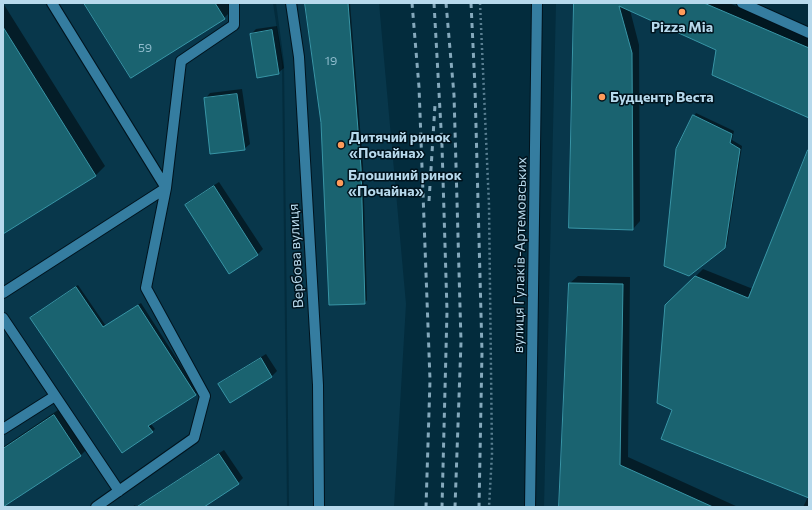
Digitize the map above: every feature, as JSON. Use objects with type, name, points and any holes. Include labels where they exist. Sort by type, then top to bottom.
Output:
[{"type":"street","points":[[52,3],[166,188]]},
{"type":"street","points":[[96,507],[194,438],[205,396],[146,288],[166,188],[181,61],[234,25],[234,3]]},
{"type":"street","name":"Вербова вулиця","points":[[291,3],[299,57],[317,378],[319,507]]},
{"type":"street","name":"вулиця Гулаків-Артемовських","points":[[530,507],[537,3]]},
{"type":"street","points":[[742,3],[809,32]]},
{"type":"street","points":[[3,293],[166,188]]},
{"type":"street","points":[[3,318],[118,491]]},
{"type":"street","points":[[3,429],[55,396]]},
{"type":"path","points":[[480,3],[489,205],[492,454],[488,507]]},
{"type":"shaded area","points":[[3,3],[273,3],[282,63],[287,507],[3,507]]},
{"type":"shaded area","name":"Блошиний ринок «Почайна»","points":[[276,3],[379,3],[406,304],[394,507],[289,507],[284,62]]},
{"type":"shaded area","points":[[556,3],[705,3],[809,48],[809,507],[544,507]]},
{"type":"building","points":[[84,3],[215,3],[225,19],[131,78]]},
{"type":"building","name":"Дитячий ринок «Почайна»","points":[[305,3],[348,3],[361,168],[365,304],[329,305],[321,123]]},
{"type":"building","name":"Будцентр Веста","points":[[574,3],[704,3],[809,48],[809,118],[712,75],[716,50],[619,6],[632,53],[633,230],[569,228]]},
{"type":"building","points":[[3,27],[96,176],[3,234]]},
{"type":"building","points":[[272,30],[279,74],[257,78],[250,34]]},
{"type":"building","points":[[237,94],[245,150],[210,154],[204,98]]},
{"type":"building","points":[[693,115],[732,134],[730,143],[740,149],[725,248],[689,276],[664,266],[676,149]]},
{"type":"building","points":[[808,150],[809,498],[661,439],[672,410],[657,403],[665,305],[695,276],[748,298]]},
{"type":"building","points":[[214,186],[258,255],[229,274],[185,205]]},
{"type":"building","points":[[569,283],[623,284],[620,465],[713,507],[559,507]]},
{"type":"building","points":[[76,287],[103,327],[138,305],[196,395],[148,426],[153,432],[122,453],[30,318]]},
{"type":"building","points":[[261,358],[272,377],[230,403],[218,384]]},
{"type":"building","points":[[54,415],[81,456],[3,507],[3,449]]},
{"type":"building","points":[[219,454],[239,484],[204,507],[137,507]]},
{"type":"railway","points":[[412,3],[419,87],[430,380],[426,507]]},
{"type":"railway","points":[[434,3],[442,146],[447,311],[442,507]]},
{"type":"railway","points":[[446,3],[454,95],[461,342],[455,507]]},
{"type":"railway","points":[[471,3],[475,88],[482,352],[479,507]]},
{"type":"railway","points":[[429,201],[435,105]]},
{"type":"place","name":"Pizza Mia","points":[[682,12]]},
{"type":"place","name":"Будцентр Веста","points":[[602,97]]},
{"type":"place","name":"Дитячий ринок «Почайна»","points":[[341,145]]},
{"type":"place","name":"Блошиний ринок «Почайна»","points":[[340,183]]}]
